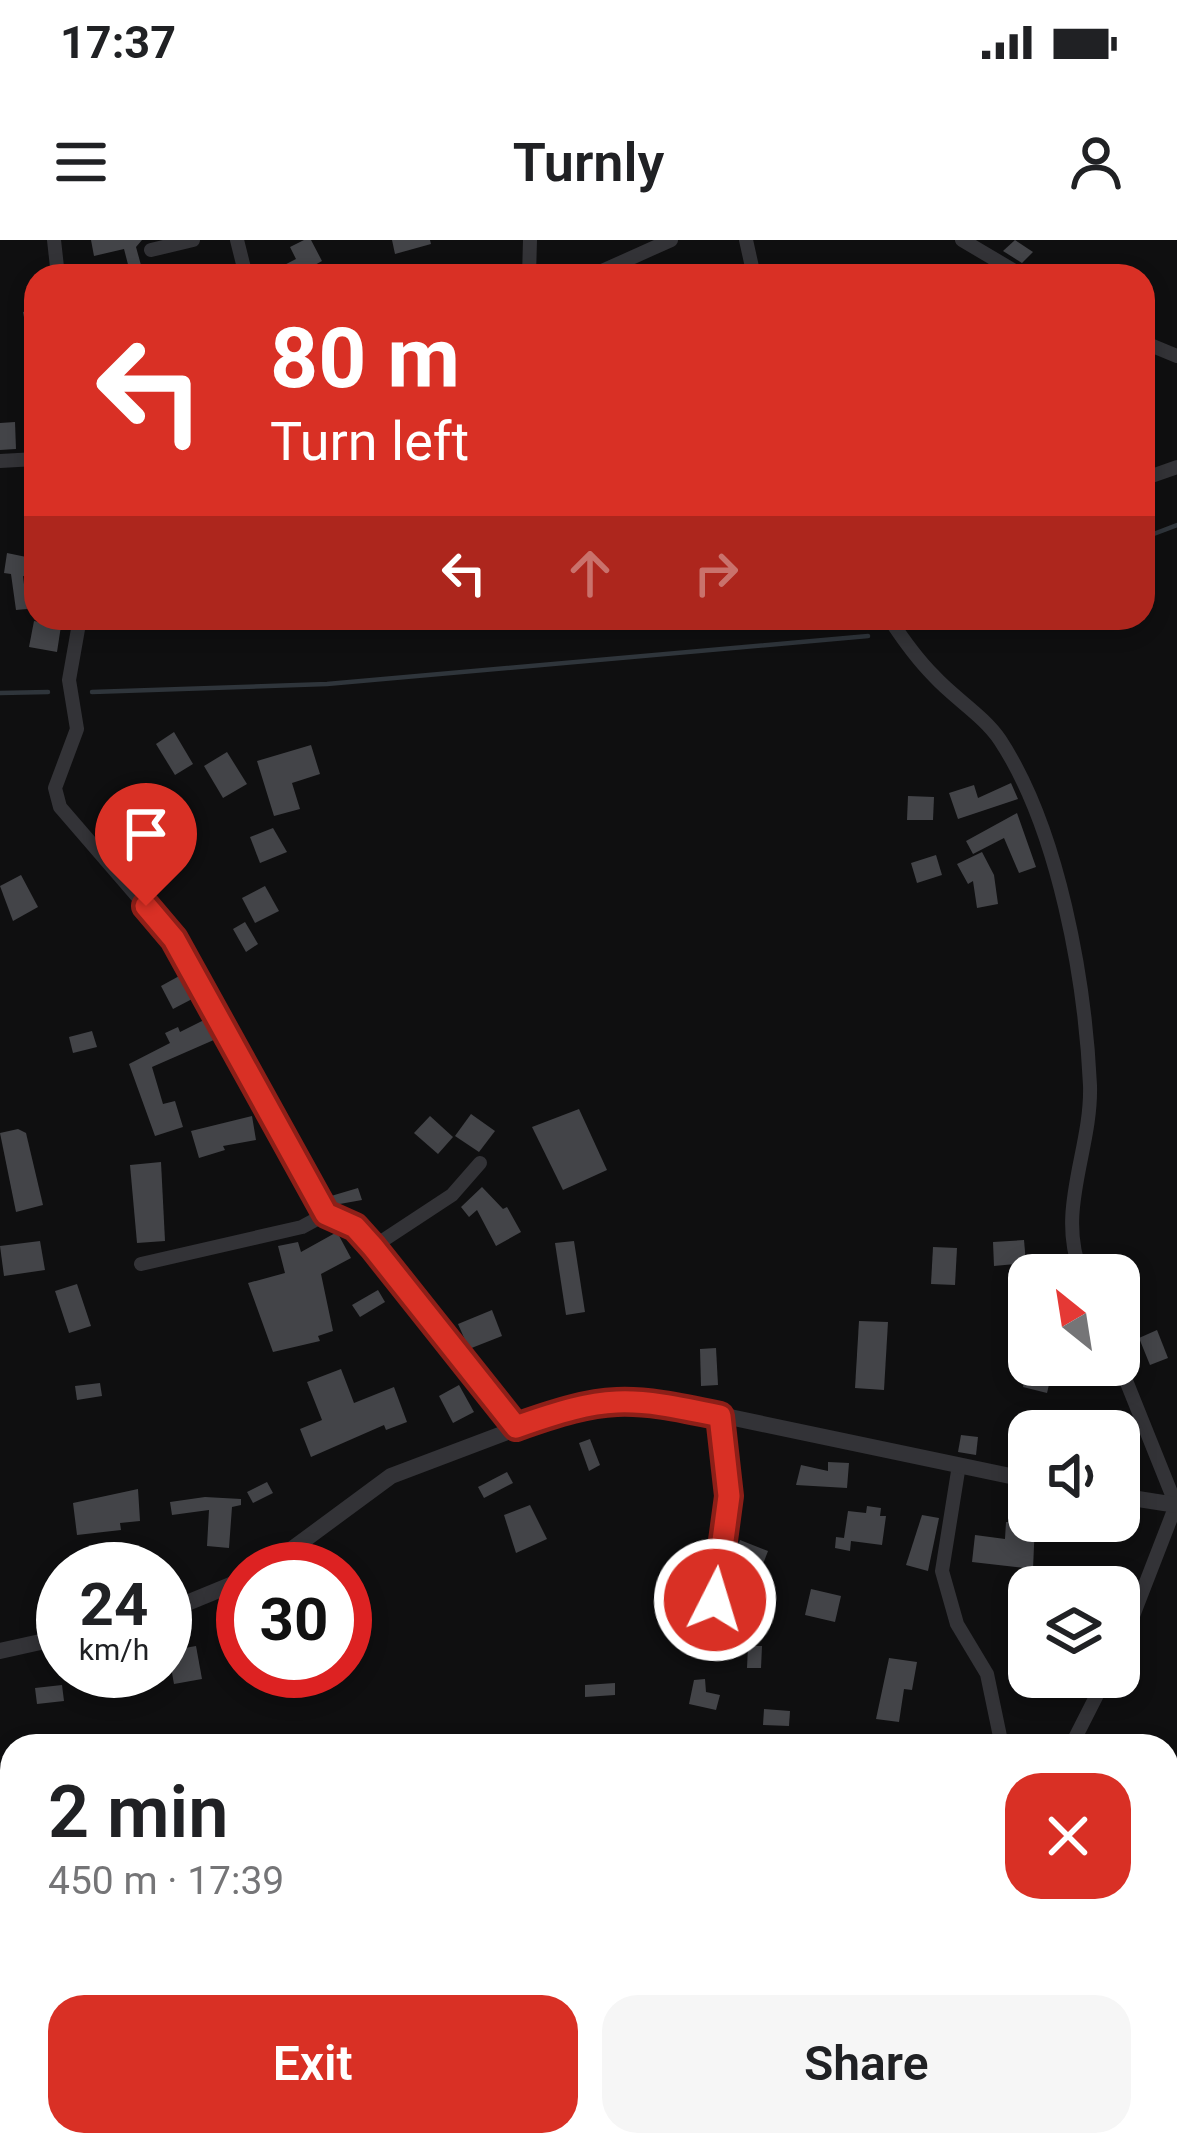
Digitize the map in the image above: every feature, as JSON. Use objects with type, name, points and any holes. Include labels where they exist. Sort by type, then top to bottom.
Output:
[{"type":"street","points":[[151,250],[193,240]]},
{"type":"street","points":[[617,264],[670,240]]},
{"type":"street","points":[[962,240],[1003,264]]},
{"type":"street","points":[[78,630],[69,680],[77,729],[55,788],[60,807],[174,939],[326,1214],[355,1227],[373,1247],[516,1427]]},
{"type":"street","points":[[898,630],[931,674],[998,738],[1030,803],[1056,879],[1088,1047],[1088,1114],[1070,1209],[1073,1254]]},
{"type":"street","points":[[373,1247],[452,1195],[480,1163]]},
{"type":"street","points":[[142,1264],[302,1227],[326,1214]]},
{"type":"street","points":[[1128,1386],[1176,1505],[1140,1598]]},
{"type":"street","points":[[302,1542],[391,1476],[587,1402],[615,1398],[1008,1476]]},
{"type":"street","points":[[715,1600],[729,1496],[720,1416]]},
{"type":"street","points":[[959,1465],[942,1571],[957,1624],[987,1675],[999,1734]]},
{"type":"street","points":[[1140,1499],[1176,1505]]},
{"type":"street","points":[[0,1651],[36,1643]]},
{"type":"street","points":[[1076,1734],[1095,1698]]},
{"type":"building","points":[[91,240],[142,240],[136,247],[141,264],[128,264],[124,249],[94,256]]},
{"type":"building","points":[[311,240],[322,261],[286,264],[296,259],[290,247]]},
{"type":"building","points":[[392,240],[430,240],[431,244],[395,254]]},
{"type":"building","points":[[1015,240],[1033,252],[1022,263],[1003,251]]},
{"type":"building","points":[[15,422],[16,449],[0,450],[0,423]]},
{"type":"building","points":[[7,553],[24,557],[24,609],[16,610],[11,574],[4,573]]},
{"type":"building","points":[[32,630],[60,630],[57,652],[29,647]]},
{"type":"building","points":[[174,732],[193,764],[175,775],[156,744]]},
{"type":"building","points":[[311,745],[320,774],[292,783],[300,809],[274,816],[257,761]]},
{"type":"building","points":[[227,752],[247,784],[223,798],[204,766]]},
{"type":"building","points":[[1011,783],[1018,799],[958,819],[949,793],[974,785],[978,798]]},
{"type":"building","points":[[908,796],[934,797],[933,820],[907,820]]},
{"type":"building","points":[[1017,813],[1036,867],[1019,873],[1004,838],[973,854],[966,841]]},
{"type":"building","points":[[273,828],[287,852],[260,863],[250,837]]},
{"type":"building","points":[[982,852],[994,875],[998,904],[977,908],[973,881],[968,884],[957,864]]},
{"type":"building","points":[[936,855],[942,875],[917,883],[911,863]]},
{"type":"building","points":[[21,875],[38,907],[13,921],[0,886]]},
{"type":"building","points":[[265,886],[279,911],[255,923],[242,898]]},
{"type":"building","points":[[245,922],[258,944],[246,952],[233,929]]},
{"type":"building","points":[[181,975],[194,998],[173,1009],[161,986]]},
{"type":"building","points":[[206,1019],[216,1039],[152,1067],[163,1104],[175,1101],[183,1127],[155,1136],[129,1064],[170,1043],[165,1033],[178,1027],[180,1032]]},
{"type":"building","points":[[92,1031],[97,1047],[73,1053],[69,1037]]},
{"type":"building","points":[[579,1109],[607,1170],[563,1190],[532,1127]]},
{"type":"building","points":[[471,1114],[495,1131],[479,1152],[455,1136]]},
{"type":"building","points":[[252,1116],[256,1140],[223,1146],[225,1150],[199,1158],[191,1131]]},
{"type":"building","points":[[430,1116],[453,1137],[438,1154],[414,1133]]},
{"type":"building","points":[[18,1129],[26,1133],[43,1205],[16,1212],[0,1133]]},
{"type":"building","points":[[161,1162],[165,1241],[137,1243],[130,1165]]},
{"type":"building","points":[[482,1187],[503,1209],[507,1207],[521,1232],[496,1246],[477,1210],[469,1217],[461,1207]]},
{"type":"building","points":[[358,1188],[362,1200],[334,1205],[331,1196]]},
{"type":"building","points":[[337,1232],[351,1258],[321,1274],[333,1331],[318,1336],[320,1341],[273,1352],[248,1283],[285,1273],[278,1246],[298,1242],[301,1252]]},
{"type":"building","points":[[1024,1240],[1025,1254],[1008,1254],[1008,1265],[994,1266],[993,1242]]},
{"type":"building","points":[[40,1241],[45,1270],[4,1276],[0,1246]]},
{"type":"building","points":[[574,1241],[585,1312],[566,1315],[555,1243]]},
{"type":"building","points":[[933,1247],[957,1248],[955,1285],[931,1284]]},
{"type":"building","points":[[77,1284],[91,1326],[69,1333],[55,1291]]},
{"type":"building","points":[[378,1290],[385,1302],[360,1317],[352,1305]]},
{"type":"building","points":[[492,1310],[502,1336],[469,1349],[458,1324]]},
{"type":"building","points":[[859,1321],[888,1322],[884,1390],[855,1388]]},
{"type":"building","points":[[1157,1330],[1168,1358],[1150,1365],[1140,1338]]},
{"type":"building","points":[[716,1348],[718,1385],[701,1386],[700,1349]]},
{"type":"building","points":[[341,1369],[354,1403],[394,1387],[407,1422],[386,1430],[384,1425],[311,1457],[300,1429],[322,1420],[307,1382]]},
{"type":"building","points":[[100,1383],[102,1396],[77,1400],[75,1386]]},
{"type":"building","points":[[459,1385],[474,1412],[453,1423],[439,1396]]},
{"type":"building","points":[[1023,1386],[1049,1386],[1047,1393]]},
{"type":"building","points":[[961,1435],[978,1437],[976,1455],[958,1452]]},
{"type":"building","points":[[590,1439],[600,1465],[589,1471],[579,1443]]},
{"type":"building","points":[[828,1462],[849,1463],[847,1488],[796,1485],[801,1465],[828,1471]]},
{"type":"building","points":[[507,1472],[513,1483],[484,1498],[478,1487]]},
{"type":"building","points":[[267,1482],[273,1493],[253,1503],[247,1492]]},
{"type":"building","points":[[138,1489],[140,1521],[120,1523],[121,1530],[77,1535],[73,1503]]},
{"type":"building","points":[[241,1499],[241,1505],[232,1507],[229,1542],[207,1546],[209,1510],[172,1515],[170,1502]]},
{"type":"building","points":[[530,1505],[547,1539],[516,1553],[504,1515]]},
{"type":"building","points":[[867,1506],[881,1508],[880,1516],[886,1516],[882,1545],[851,1541],[850,1551],[835,1548],[836,1537],[844,1538],[848,1511],[866,1513]]},
{"type":"building","points":[[922,1515],[939,1518],[928,1571],[906,1565]]},
{"type":"building","points":[[1008,1522],[1008,1542],[1034,1542],[1033,1566],[972,1562],[975,1535],[1005,1539]]},
{"type":"building","points":[[740,1540],[768,1551],[763,1564],[735,1554]]},
{"type":"building","points":[[811,1589],[841,1596],[835,1622],[805,1615]]},
{"type":"building","points":[[196,1646],[202,1679],[192,1681],[192,1647]]},
{"type":"building","points":[[748,1646],[762,1646],[761,1668],[747,1668]]},
{"type":"building","points":[[889,1658],[917,1662],[912,1690],[904,1689],[899,1722],[876,1719]]},
{"type":"building","points":[[705,1679],[706,1692],[720,1695],[716,1710],[689,1704],[694,1680]]},
{"type":"building","points":[[615,1683],[615,1695],[585,1697],[585,1685]]},
{"type":"building","points":[[36,1698],[64,1698],[64,1701],[37,1704]]},
{"type":"building","points":[[764,1709],[790,1711],[789,1726],[763,1725]]},
{"type":"waterway","points":[[1155,533],[1177,525]]},
{"type":"waterway","points":[[92,692],[327,684],[868,636]]},
{"type":"waterway","points":[[0,693],[48,692]]},
{"type":"route","points":[[146,906],[174,939],[326,1214],[355,1227],[373,1247],[432,1328],[516,1427],[587,1402],[615,1398],[644,1399],[720,1416],[729,1496],[715,1572],[715,1600]]}]
